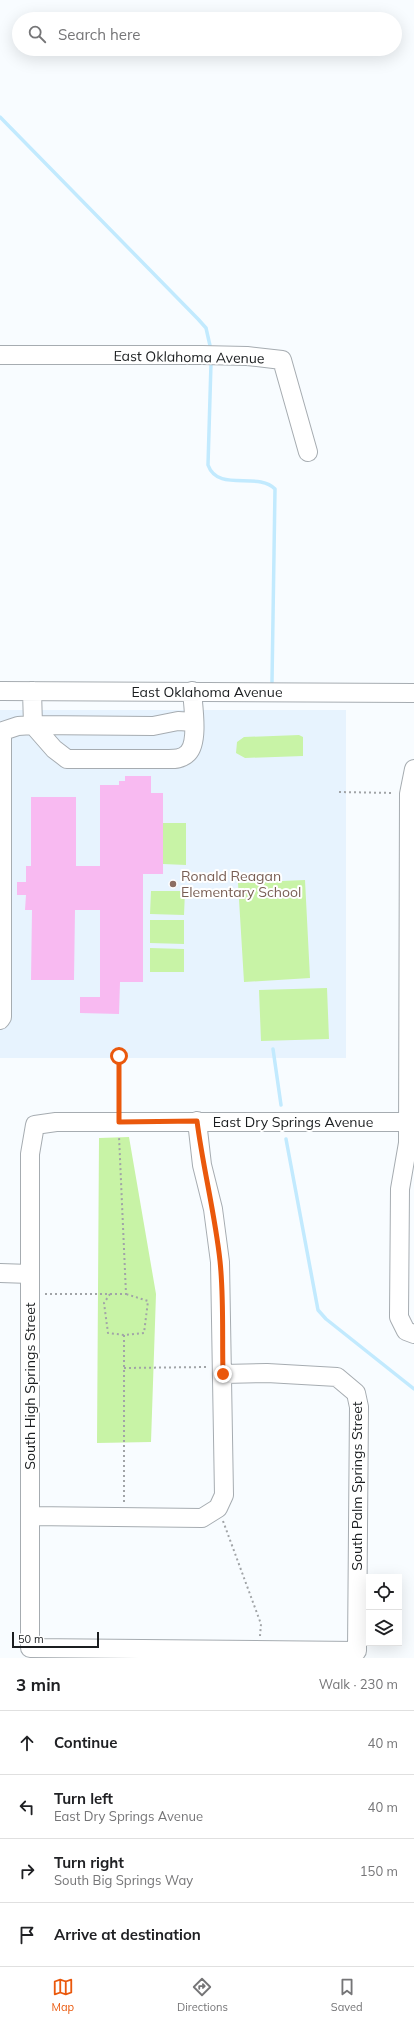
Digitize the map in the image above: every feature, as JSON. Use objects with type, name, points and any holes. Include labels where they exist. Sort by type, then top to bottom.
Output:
[{"type":"street","name":"East Oklahoma Avenue","points":[[0,355],[202,354],[247,356],[282,360],[308,452]]},
{"type":"street","name":"East Oklahoma Avenue","points":[[0,691],[414,693]]},
{"type":"street","points":[[32,691],[33,725],[54,749],[67,759],[164,760],[177,759],[189,752],[193,746],[194,722],[192,692]]},
{"type":"street","points":[[0,1020],[2,1017],[1,732],[18,726],[33,725],[153,726],[178,721],[194,722]]},
{"type":"street","points":[[410,1332],[399,1317],[400,1189],[408,1143],[409,794],[413,769]]},
{"type":"street","points":[[30,1516],[202,1518],[218,1508],[224,1495],[220,1262],[213,1209],[202,1165],[197,1121]]},
{"type":"street","name":"East Dry Springs Avenue","points":[[35,1125],[56,1122],[408,1122]]},
{"type":"street","name":"South High Springs Street","points":[[35,1125],[30,1154],[30,1648],[261,1653]]},
{"type":"street","points":[[0,1261],[30,1267]]},
{"type":"street","points":[[0,1273],[30,1267]]},
{"type":"street","name":"South Palm Springs Street","points":[[223,1371],[337,1377],[356,1393],[359,1407],[357,1651],[261,1653]]},
{"type":"path","points":[[338,792],[409,794]]},
{"type":"path","points":[[119,1056],[119,1122],[126,1294]]},
{"type":"path","points":[[30,1294],[110,1294],[126,1294],[148,1301],[144,1333],[124,1335],[108,1333],[104,1303],[110,1294]]},
{"type":"path","points":[[124,1335],[125,1517]]},
{"type":"path","points":[[124,1368],[223,1371]]},
{"type":"path","points":[[218,1508],[261,1624],[261,1653]]},
{"type":"shaded area","name":"Ronald Reagan Elementary School","points":[[0,710],[346,710],[346,1058],[0,1058]]},
{"type":"green space","points":[[299,735],[303,737],[303,756],[245,758],[236,753],[237,742],[244,737]]},
{"type":"green space","points":[[163,823],[186,823],[186,865],[163,864]]},
{"type":"green space","points":[[305,880],[310,978],[244,982],[238,883]]},
{"type":"green space","points":[[151,891],[185,891],[184,915],[150,914]]},
{"type":"green space","points":[[150,920],[184,920],[184,944],[150,943]]},
{"type":"green space","points":[[150,948],[184,949],[184,972],[150,972]]},
{"type":"green space","points":[[327,988],[329,1039],[261,1041],[259,990]]},
{"type":"green space","points":[[129,1137],[156,1294],[151,1442],[97,1443],[99,1138]]},
{"type":"building","points":[[125,776],[151,776],[151,793],[163,793],[163,874],[143,874],[143,982],[120,982],[119,1014],[80,1013],[80,997],[100,997],[100,910],[75,910],[74,980],[31,980],[32,910],[25,910],[26,895],[17,895],[17,882],[26,882],[26,866],[31,866],[31,797],[76,797],[76,866],[100,866],[100,785],[119,785],[119,781],[125,781]]},
{"type":"waterway","points":[[0,117],[198,319],[206,328],[211,350]]},
{"type":"waterway","points":[[211,363],[208,465],[213,473],[220,478],[259,482],[268,484],[275,489],[272,682]]},
{"type":"waterway","points":[[273,1049],[281,1105]]},
{"type":"waterway","points":[[286,1139],[318,1310],[326,1319],[414,1389]]},
{"type":"place","name":"Ronald Reagan Elementary School","points":[[173,884]]},
{"type":"route","points":[[119,1056],[119,1122],[197,1121],[202,1165],[213,1209],[220,1262],[223,1374]]}]
